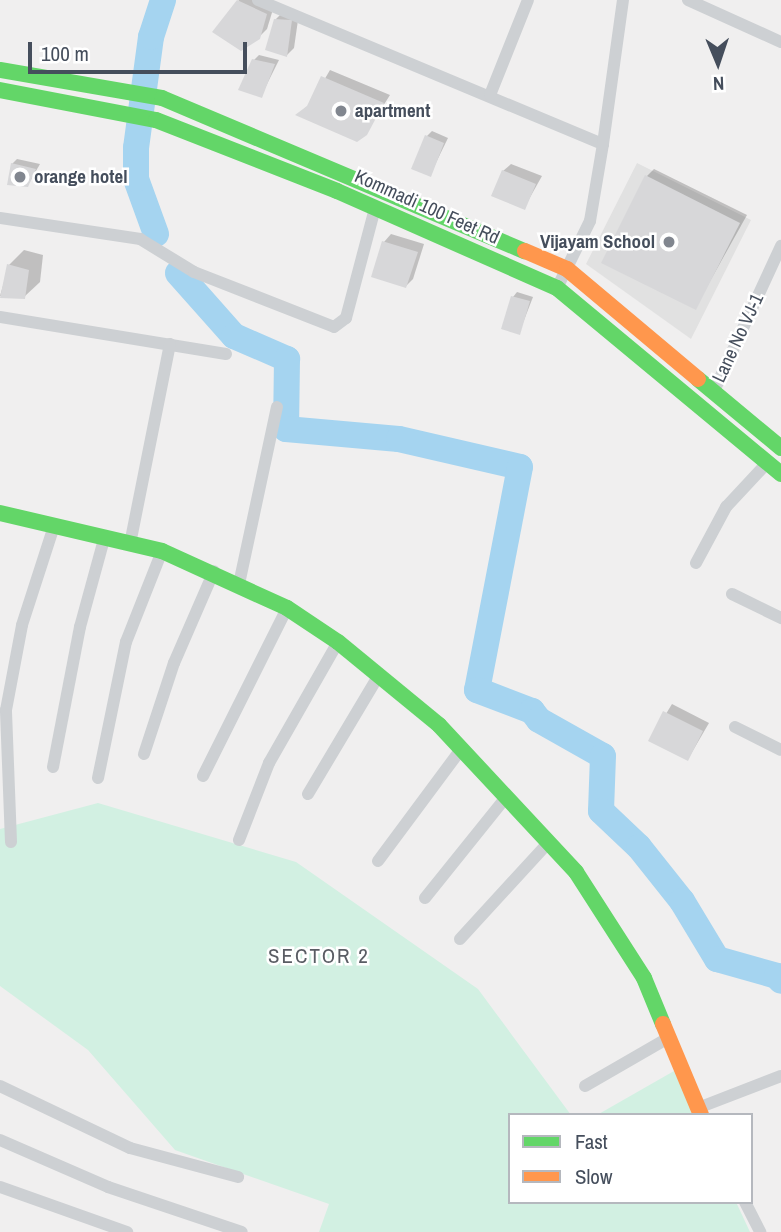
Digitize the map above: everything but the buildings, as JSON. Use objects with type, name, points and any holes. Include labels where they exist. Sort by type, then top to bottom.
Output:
[{"type":"main road","points":[[1,70],[162,98],[567,269],[781,448]]},
{"type":"main road","name":"Kommadi 100 Feet Rd","points":[[0,91],[120,110],[156,120],[375,208],[557,288],[781,474]]},
{"type":"main road","points":[[1,518],[54,526],[162,551],[214,571],[287,608],[338,642],[379,675],[462,748],[576,872],[645,978],[699,1111]]},
{"type":"street","points":[[258,0],[603,144]]},
{"type":"street","points":[[490,95],[528,0]]},
{"type":"street","points":[[557,288],[590,222],[623,0]]},
{"type":"street","points":[[688,0],[781,41]]},
{"type":"street","points":[[0,91],[1,70]]},
{"type":"street","points":[[0,218],[140,239],[194,272],[334,327],[346,318],[375,208]]},
{"type":"street","name":"Lane No VJ-1","points":[[714,391],[781,246]]},
{"type":"street","points":[[0,317],[226,354]]},
{"type":"street","points":[[130,544],[170,344]]},
{"type":"street","points":[[239,584],[277,407]]},
{"type":"street","points":[[696,563],[726,507],[766,463]]},
{"type":"street","points":[[11,842],[6,710],[22,625],[54,526]]},
{"type":"street","points":[[53,767],[80,627],[104,539]]},
{"type":"street","points":[[98,778],[126,642],[162,551]]},
{"type":"street","points":[[144,754],[174,663],[214,571]]},
{"type":"street","points":[[732,594],[781,618]]},
{"type":"street","points":[[203,776],[287,608]]},
{"type":"street","points":[[239,840],[260,780],[338,642]]},
{"type":"street","points":[[308,794],[379,675]]},
{"type":"street","points":[[735,727],[781,750]]},
{"type":"street","points":[[378,861],[462,748]]},
{"type":"street","points":[[425,898],[507,796]]},
{"type":"street","points":[[460,939],[549,842]]},
{"type":"street","points":[[585,1086],[668,1038]]},
{"type":"street","points":[[699,1111],[781,1076]]},
{"type":"street","points":[[0,1086],[130,1148],[237,1177]]},
{"type":"street","points":[[0,1140],[108,1187],[242,1232]]},
{"type":"street","points":[[0,1187],[127,1232]]},
{"type":"street","points":[[746,1204],[760,1232]]},
{"type":"shaded area","name":"Vijayam School","points":[[637,163],[751,220],[691,339],[586,264]]},
{"type":"green space","points":[[98,803],[296,862],[478,989],[570,1113],[508,1113],[508,1204],[737,1204],[750,1232],[319,1232],[329,1204],[175,1150],[88,1050],[0,986],[0,829]]},
{"type":"green space","points":[[674,1071],[694,1113],[600,1113]]},
{"type":"waterway","points":[[156,234],[136,179],[136,148],[151,37],[163,0]]},
{"type":"waterway","points":[[178,273],[234,336],[287,359],[286,429],[399,439],[520,467],[477,690],[532,711],[539,720],[603,756],[601,811],[639,847],[682,901],[717,959],[777,976],[781,981]]},
{"type":"traffic: fast","points":[[0,70],[162,98],[525,251]]},
{"type":"traffic: fast","points":[[0,90],[156,120],[337,191],[557,288],[781,474]]},
{"type":"traffic: fast","points":[[698,379],[781,448]]},
{"type":"traffic: fast","points":[[0,513],[162,551],[287,608],[338,642],[439,725],[576,872],[644,978],[663,1024]]},
{"type":"traffic: slow","points":[[525,251],[567,269],[698,379]]},
{"type":"traffic: slow","points":[[663,1024],[700,1113]]},
{"type":"place","name":"apartment","points":[[341,111]]},
{"type":"place","name":"orange hotel","points":[[20,177]]},
{"type":"place","name":"Vijayam School","points":[[669,242]]},
{"type":"district","name":"SECTOR 2","points":[[319,956]]}]
